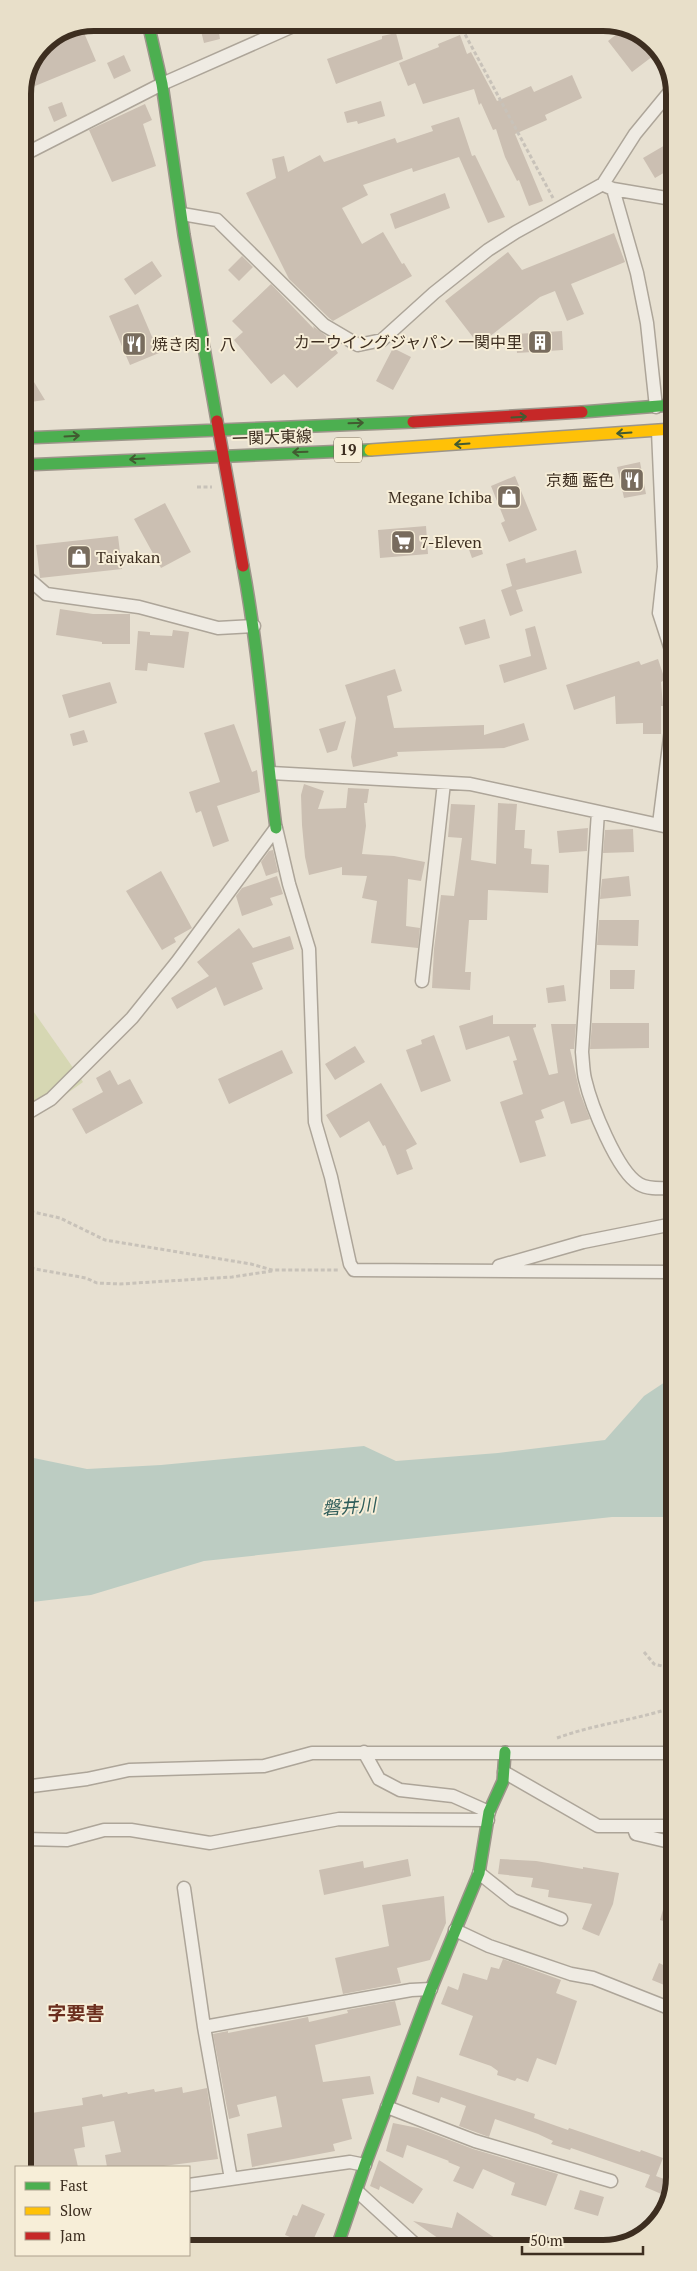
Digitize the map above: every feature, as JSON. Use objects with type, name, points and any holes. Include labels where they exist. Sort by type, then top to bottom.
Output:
[{"type":"street","points":[[150,31],[162,84],[182,214],[254,626],[262,718],[271,773],[276,828],[289,884],[308,949],[315,1122],[331,1177],[350,1264],[354,1270],[666,1272]]},
{"type":"street","points":[[31,151],[162,84],[282,31]]},
{"type":"street","points":[[656,407],[647,323],[636,273],[608,187],[635,134],[666,96]]},
{"type":"street","points":[[182,214],[217,220],[324,325],[358,345],[382,340],[434,293],[488,250],[558,208],[608,187],[666,198]]},
{"type":"street","name":"一関大東線","points":[[31,438],[220,428],[522,417],[666,405]]},
{"type":"street","name":"一関大東線","points":[[31,464],[408,448],[666,430]]},
{"type":"street","points":[[658,431],[666,540]]},
{"type":"street","points":[[666,577],[659,613],[666,634]]},
{"type":"street","points":[[31,581],[46,594],[139,607],[218,628],[254,626]]},
{"type":"street","points":[[659,824],[666,769]]},
{"type":"street","points":[[271,773],[351,779],[389,778],[444,784],[470,784],[666,826]]},
{"type":"street","points":[[422,981],[444,784]]},
{"type":"street","points":[[598,812],[582,1052],[584,1079],[603,1129],[626,1173],[640,1185],[651,1188],[666,1188]]},
{"type":"street","points":[[31,1111],[51,1098],[132,1018],[188,948],[276,828]]},
{"type":"street","points":[[486,1270],[583,1242],[666,1225]]},
{"type":"street","points":[[364,1752],[379,1779],[400,1790],[453,1796],[488,1816]]},
{"type":"street","points":[[340,2240],[358,2192],[365,2165],[431,1989],[479,1874],[488,1816],[503,1781],[505,1752]]},
{"type":"street","points":[[31,1786],[87,1780],[129,1770],[264,1766],[312,1753],[666,1753]]},
{"type":"street","points":[[504,1772],[598,1826],[666,1826]]},
{"type":"street","points":[[31,1839],[67,1840],[104,1830],[131,1830],[210,1843],[339,1819],[488,1816]]},
{"type":"street","points":[[633,1826],[636,1834],[666,1841]]},
{"type":"street","points":[[479,1874],[513,1900],[561,1920]]},
{"type":"street","points":[[184,1888],[204,2027],[231,2179]]},
{"type":"street","points":[[455,1930],[489,1946],[570,1974],[593,1978],[666,2007]]},
{"type":"street","points":[[204,2027],[411,1990],[431,1989]]},
{"type":"street","points":[[387,2107],[475,2141],[612,2181]]},
{"type":"street","points":[[190,2185],[350,2162],[365,2165]]},
{"type":"street","points":[[358,2192],[410,2240]]},
{"type":"path","points":[[462,31],[558,208]]},
{"type":"path","points":[[197,488],[212,487]]},
{"type":"path","points":[[31,1212],[60,1218],[105,1240],[251,1264],[272,1270]]},
{"type":"path","points":[[31,1269],[86,1278],[97,1283],[120,1284],[232,1277],[272,1270],[354,1270]]},
{"type":"path","points":[[644,1652],[654,1664],[666,1667]]},
{"type":"path","points":[[555,1739],[580,1730],[666,1710]]},
{"type":"green space","points":[[31,1008],[83,1082],[31,1119]]},
{"type":"water","name":"磐井川","points":[[666,1381],[666,1517],[612,1517],[204,1561],[91,1595],[31,1602],[31,1457],[87,1469],[161,1465],[364,1446],[396,1461],[498,1453],[605,1440],[644,1396]]},
{"type":"building","points":[[201,31],[219,31],[220,39],[204,43]]},
{"type":"building","points":[[84,32],[96,61],[35,86],[33,80],[36,70],[50,50],[70,36]]},
{"type":"building","points":[[396,33],[403,59],[336,84],[327,59],[382,39],[382,36]]},
{"type":"building","points":[[618,33],[641,44],[653,56],[632,72],[608,41]]},
{"type":"building","points":[[460,35],[467,54],[471,52],[497,101],[531,86],[534,92],[572,75],[582,98],[545,115],[547,120],[515,134],[543,201],[529,206],[519,180],[517,181],[505,157],[496,129],[493,130],[481,103],[479,105],[474,89],[423,104],[415,83],[408,86],[399,63],[439,47],[438,44]]},
{"type":"building","points":[[124,55],[131,71],[114,79],[107,63]]},
{"type":"building","points":[[381,101],[385,116],[358,124],[357,121],[347,123],[344,112]]},
{"type":"building","points":[[62,102],[67,116],[54,122],[48,107]]},
{"type":"building","points":[[145,104],[152,120],[143,124],[156,166],[112,182],[89,130]]},
{"type":"building","points":[[459,117],[472,156],[475,155],[505,217],[488,223],[459,157],[413,172],[412,168],[363,185],[368,195],[342,208],[362,244],[383,232],[402,264],[404,263],[412,276],[333,321],[289,279],[246,193],[276,178],[272,159],[284,156],[288,172],[320,155],[324,162],[395,138],[397,143],[433,131],[431,126]]},
{"type":"building","points":[[666,145],[666,172],[655,178],[643,158]]},
{"type":"building","points":[[445,193],[450,208],[395,229],[390,214]]},
{"type":"building","points":[[614,233],[625,262],[571,284],[584,314],[567,321],[555,291],[540,297],[479,345],[445,301],[508,252],[522,270]]},
{"type":"building","points":[[242,256],[253,267],[239,281],[228,270]]},
{"type":"building","points":[[152,261],[162,276],[135,295],[124,279]]},
{"type":"building","points":[[271,284],[314,329],[313,326],[325,335],[338,353],[297,388],[284,374],[271,384],[234,340],[243,332],[232,321]]},
{"type":"building","points":[[138,304],[159,353],[130,365],[109,316]]},
{"type":"building","name":"カーウイングジャパン 一関中里","points":[[562,331],[563,350],[517,353],[516,334]]},
{"type":"building","points":[[393,348],[411,357],[393,390],[376,381]]},
{"type":"building","points":[[31,377],[45,400],[31,402]]},
{"type":"building","points":[[640,462],[646,494],[624,498],[617,467]]},
{"type":"building","points":[[515,476],[537,530],[509,542],[501,523],[505,521],[491,486]]},
{"type":"building","points":[[165,503],[191,552],[161,568],[134,519]]},
{"type":"building","name":"7-Eleven","points":[[426,526],[428,554],[380,558],[378,530]]},
{"type":"building","name":"Taiyakan","points":[[118,536],[122,569],[40,578],[36,545]]},
{"type":"building","points":[[479,540],[483,554],[472,558],[467,544]]},
{"type":"building","points":[[576,550],[582,573],[516,590],[523,611],[510,616],[501,590],[512,586],[506,564],[525,558],[526,563]]},
{"type":"building","points":[[60,609],[93,614],[130,614],[130,644],[102,644],[102,642],[56,635]]},
{"type":"building","points":[[485,619],[490,638],[465,645],[459,627]]},
{"type":"building","points":[[535,626],[547,669],[504,683],[499,665],[531,656],[525,629]]},
{"type":"building","points":[[173,630],[189,632],[184,668],[148,663],[147,671],[135,670],[138,631],[150,632],[150,635],[172,636]]},
{"type":"building","points":[[658,659],[665,680],[661,682],[663,706],[661,706],[661,734],[643,734],[643,723],[616,724],[615,696],[574,710],[566,685],[639,661],[641,665]]},
{"type":"building","points":[[395,669],[402,691],[387,696],[394,728],[484,725],[484,735],[524,723],[529,740],[504,748],[397,752],[398,756],[353,767],[351,757],[356,718],[345,685]]},
{"type":"building","points":[[110,682],[117,703],[69,718],[62,695]]},
{"type":"building","points":[[346,721],[337,750],[327,753],[319,729]]},
{"type":"building","points":[[234,724],[252,772],[257,770],[260,792],[217,806],[229,841],[213,847],[201,811],[196,813],[189,792],[220,782],[204,733]]},
{"type":"building","points":[[84,730],[88,742],[73,746],[70,734]]},
{"type":"building","points":[[304,784],[324,791],[318,809],[346,808],[348,788],[369,789],[367,803],[364,803],[366,826],[362,854],[394,856],[425,862],[421,881],[408,879],[406,926],[420,928],[418,948],[371,943],[377,901],[362,898],[367,876],[342,875],[342,867],[309,875],[302,825],[301,795]]},
{"type":"building","points":[[498,803],[517,804],[515,830],[525,830],[524,848],[532,849],[531,864],[549,865],[548,893],[488,890],[487,920],[469,920],[465,972],[471,972],[470,990],[432,988],[434,949],[441,895],[454,896],[462,838],[448,837],[451,804],[475,805],[471,860],[496,864]]},
{"type":"building","points":[[588,828],[587,851],[559,853],[557,831]]},
{"type":"building","points":[[633,829],[634,852],[603,853],[605,830]]},
{"type":"building","points":[[273,850],[278,872],[266,876],[261,862],[269,851]]},
{"type":"building","points":[[161,871],[192,928],[174,938],[176,942],[162,950],[126,891]]},
{"type":"building","points":[[277,876],[283,894],[270,898],[273,905],[242,916],[236,896],[242,888]]},
{"type":"building","points":[[629,876],[631,896],[600,899],[602,879]]},
{"type":"building","points":[[599,920],[639,920],[638,946],[597,945]]},
{"type":"building","points":[[239,928],[253,948],[290,936],[294,949],[252,963],[263,989],[224,1006],[216,987],[177,1009],[171,998],[209,976],[197,962]]},
{"type":"building","points":[[610,970],[635,970],[634,989],[610,989]]},
{"type":"building","points":[[564,985],[566,1001],[548,1003],[546,988]]},
{"type":"building","points":[[493,1015],[493,1024],[536,1024],[536,1027],[533,1028],[549,1075],[558,1073],[551,1024],[576,1024],[574,1049],[570,1049],[580,1093],[590,1119],[571,1124],[564,1101],[541,1110],[544,1118],[535,1121],[546,1156],[520,1163],[500,1102],[523,1094],[513,1061],[517,1060],[509,1036],[466,1050],[459,1026]]},
{"type":"building","points":[[592,1023],[649,1023],[649,1048],[590,1049]]},
{"type":"building","points":[[434,1035],[451,1081],[421,1092],[406,1050],[422,1044],[421,1040]]},
{"type":"building","points":[[355,1046],[365,1062],[335,1080],[325,1064]]},
{"type":"building","points":[[282,1050],[293,1073],[229,1104],[218,1079]]},
{"type":"building","points":[[110,1070],[118,1085],[130,1079],[143,1103],[86,1134],[72,1109],[103,1092],[96,1078]]},
{"type":"building","points":[[381,1083],[417,1144],[406,1150],[413,1169],[397,1175],[385,1145],[383,1146],[369,1121],[340,1138],[326,1115]]},
{"type":"building","points":[[408,1859],[411,1876],[324,1895],[319,1870],[363,1861],[364,1868]]},
{"type":"building","points":[[500,1859],[536,1861],[619,1873],[613,1904],[599,1936],[582,1929],[592,1904],[548,1897],[549,1890],[531,1887],[533,1878],[498,1874]]},
{"type":"building","points":[[444,1896],[446,1923],[430,1960],[397,1968],[401,1983],[343,1994],[335,1958],[389,1946],[382,1905]]},
{"type":"building","points":[[664,1906],[666,1907],[666,1922],[660,1920]]},
{"type":"building","points":[[503,1959],[561,1980],[556,1993],[577,2001],[556,2065],[537,2058],[528,2082],[517,2078],[515,2081],[497,2075],[498,2071],[491,2066],[459,2055],[473,2016],[441,2004],[448,1986],[458,1990],[463,1973],[487,1980],[491,1967],[499,1969]]},
{"type":"building","points":[[659,1963],[666,1966],[666,1986],[652,1980]]},
{"type":"building","points":[[395,2001],[401,2025],[315,2045],[323,2082],[370,2076],[374,2094],[342,2099],[352,2139],[333,2144],[335,2151],[252,2167],[247,2134],[282,2127],[276,2096],[237,2105],[240,2116],[229,2119],[213,2034],[228,2031],[228,2033],[308,2017],[309,2022],[348,2013],[347,2010]]},
{"type":"building","points":[[417,2076],[535,2114],[534,2118],[568,2130],[569,2128],[663,2158],[656,2176],[666,2180],[663,2195],[645,2187],[650,2175],[571,2148],[570,2150],[551,2144],[553,2141],[538,2134],[495,2119],[489,2137],[459,2126],[466,2106],[441,2097],[439,2103],[412,2094]]},
{"type":"building","points":[[182,2087],[183,2093],[207,2088],[218,2159],[164,2166],[107,2166],[105,2155],[121,2152],[114,2121],[82,2127],[85,2147],[74,2149],[78,2166],[31,2166],[31,2113],[83,2105],[82,2098],[102,2094],[103,2097],[154,2089],[155,2092]]},
{"type":"building","points":[[393,2123],[418,2128],[473,2149],[558,2174],[546,2206],[511,2195],[515,2183],[483,2169],[473,2189],[453,2181],[460,2167],[449,2161],[407,2145],[403,2158],[386,2151]]},
{"type":"building","points":[[379,2160],[423,2189],[413,2204],[380,2186],[379,2190],[370,2186]]},
{"type":"building","points":[[580,2190],[604,2197],[598,2216],[574,2209]]},
{"type":"building","points":[[302,2204],[325,2214],[313,2240],[289,2240],[290,2237],[285,2235],[293,2215],[297,2216]]},
{"type":"building","points":[[457,2212],[498,2240],[441,2240],[413,2221],[452,2228]]},
{"type":"traffic: fast","points":[[150,31],[162,84],[184,235],[217,421]]},
{"type":"traffic: fast","points":[[582,412],[666,405]]},
{"type":"traffic: fast","points":[[31,438],[413,422]]},
{"type":"traffic: fast","points":[[31,465],[370,450]]},
{"type":"traffic: fast","points":[[243,566],[258,664],[276,828]]},
{"type":"traffic: fast","points":[[339,2240],[365,2165],[431,1989],[479,1873],[489,1812],[503,1781],[505,1752]]},
{"type":"traffic: slow","points":[[370,450],[666,429]]},
{"type":"traffic: jam","points":[[413,422],[582,412]]},
{"type":"traffic: jam","points":[[217,421],[243,566]]},
{"type":"place","name":"カーウイングジャパン 一関中里","points":[[540,342]]},
{"type":"place","name":"焼き肉！ 八","points":[[134,344]]},
{"type":"place","name":"京麺 藍色","points":[[632,480]]},
{"type":"place","name":"Megane Ichiba","points":[[509,497]]},
{"type":"place","name":"7-Eleven","points":[[403,542]]},
{"type":"place","name":"Taiyakan","points":[[79,557]]},
{"type":"district","name":"字要害","points":[[76,2013]]}]
